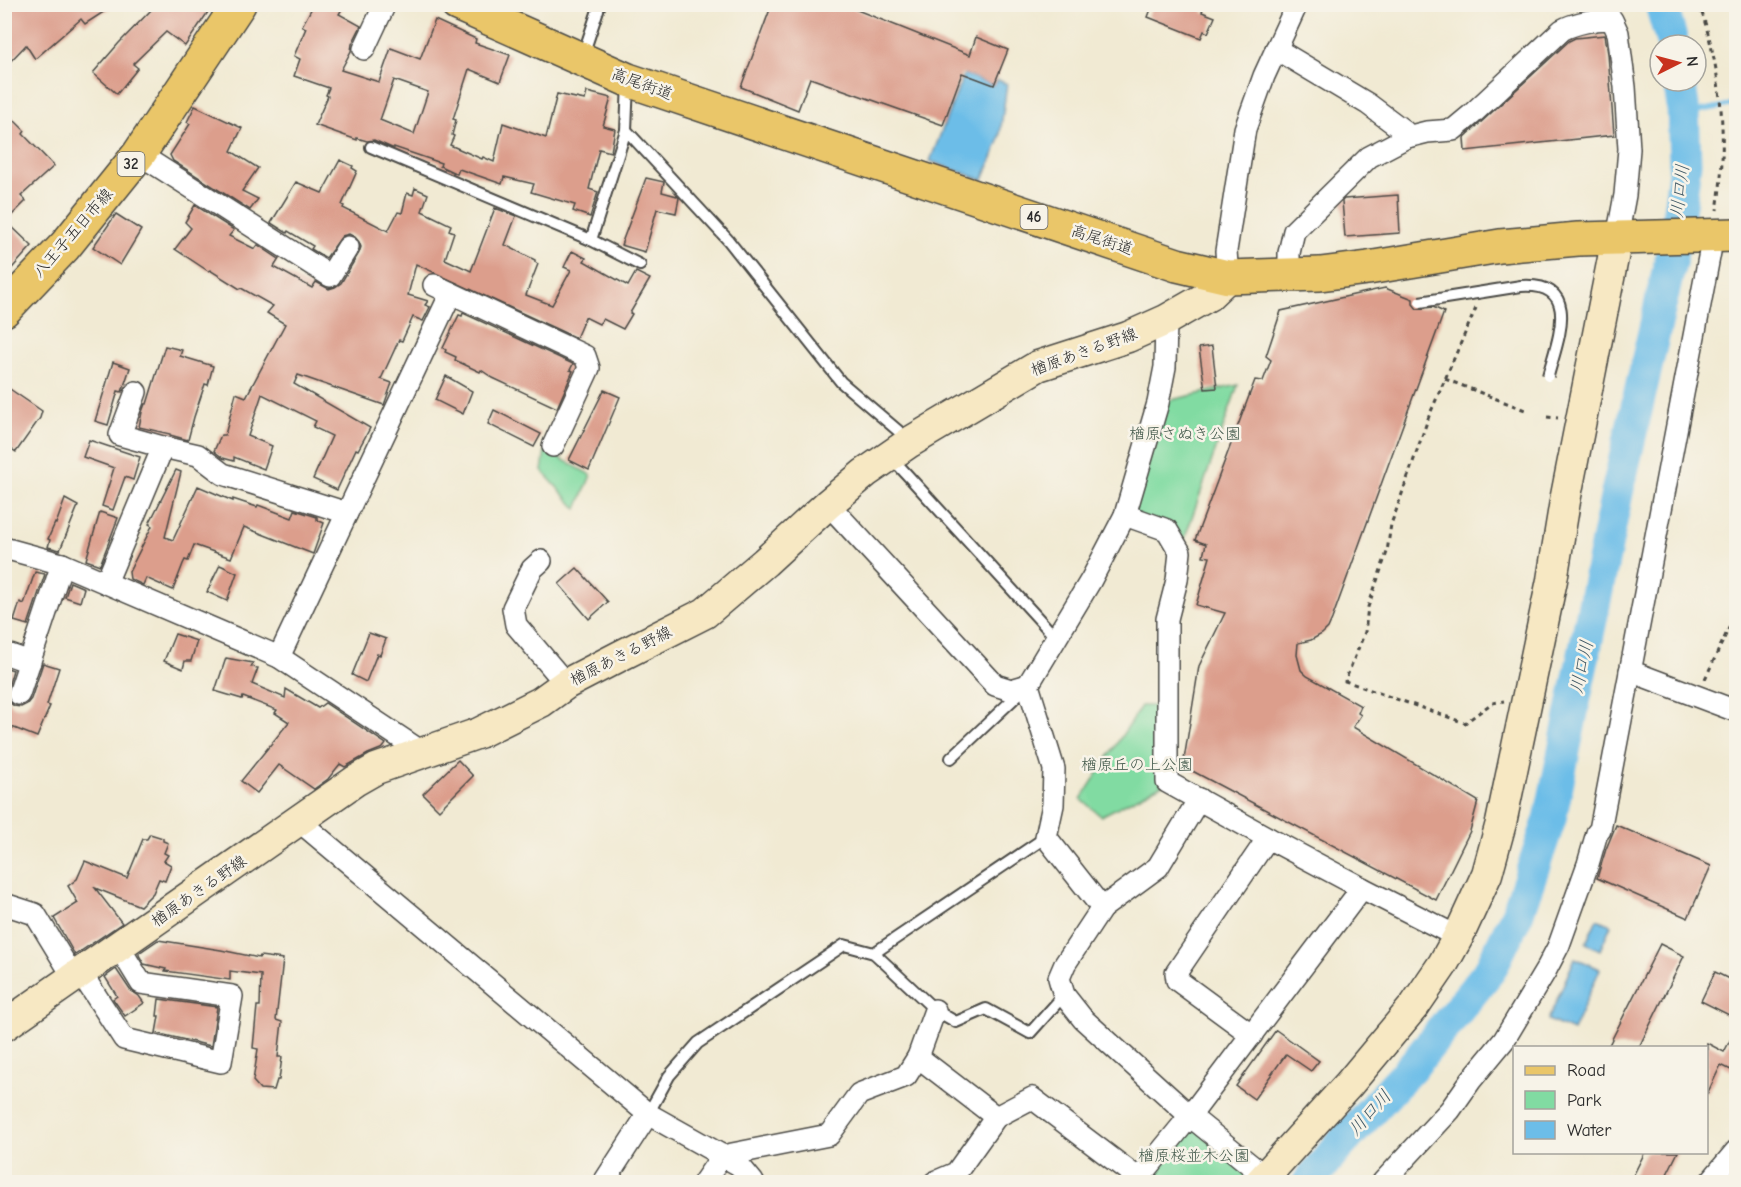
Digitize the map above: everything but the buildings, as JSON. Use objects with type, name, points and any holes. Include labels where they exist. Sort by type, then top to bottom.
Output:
[{"type":"main road","name":"八王子五日市線","points":[[4,310],[65,246],[139,154],[239,4]]},
{"type":"main road","name":"高尾街道","points":[[457,4],[628,80],[1177,265],[1228,277],[1320,274],[1500,246],[1627,237]]},
{"type":"main road","name":"46","points":[[1627,237],[1715,239]]},
{"type":"main road","points":[[1268,1180],[1415,1005],[1458,937],[1487,874],[1502,823],[1552,580],[1565,501],[1627,237]]},
{"type":"main road","name":"楢原あきる野線","points":[[4,1026],[356,780],[422,752],[479,733],[541,702],[566,684],[705,613],[828,504],[865,473],[900,449],[1038,366],[1128,337],[1166,320],[1208,296],[1228,277]]},
{"type":"street","points":[[364,49],[386,4]]},
{"type":"street","points":[[1228,277],[1226,251],[1245,129],[1264,76],[1297,4]]},
{"type":"street","points":[[1289,275],[1289,253],[1294,231],[1369,157],[1407,138],[1427,132],[1453,130],[1566,27],[1618,14],[1629,149],[1625,195],[1627,237]]},
{"type":"street","points":[[1276,49],[1368,104],[1404,131],[1407,138]]},
{"type":"street","points":[[139,154],[330,276],[348,247]]},
{"type":"street","points":[[1383,1182],[1450,1110],[1504,1040],[1559,945],[1597,833],[1600,830],[1715,239]]},
{"type":"street","points":[[279,657],[347,513],[443,289],[585,356],[589,368],[553,446]]},
{"type":"street","points":[[828,504],[995,686],[1011,690],[1028,685],[1091,580],[1125,515],[1158,403],[1165,367],[1166,320]]},
{"type":"street","points":[[136,392],[120,435],[198,455],[224,474],[347,513]]},
{"type":"street","points":[[106,583],[163,447]]},
{"type":"street","points":[[1125,515],[1167,530],[1180,552],[1177,580],[1167,620],[1167,782],[1268,838],[1458,937]]},
{"type":"street","points":[[4,548],[62,564],[279,657],[422,752]]},
{"type":"street","points":[[541,561],[532,568],[513,608],[516,625],[566,684]]},
{"type":"street","points":[[19,694],[20,659],[62,564]]},
{"type":"street","points":[[1630,671],[1737,711]]},
{"type":"street","points":[[1028,685],[1054,769],[1053,805],[1046,837],[1102,908]]},
{"type":"street","points":[[1199,799],[1158,867],[1102,908],[1065,964],[1059,978],[1064,995],[1083,1019],[1190,1116],[1268,1180]]},
{"type":"street","points":[[299,821],[648,1114],[739,1165],[753,1182]]},
{"type":"street","points":[[1252,1035],[1177,980],[1176,973],[1268,838]]},
{"type":"street","points":[[935,1182],[963,1178],[996,1116],[1032,1098],[1137,1181],[1190,1116],[1362,888]]},
{"type":"street","points":[[4,904],[35,914],[124,1039],[222,1062],[232,996],[141,983],[119,947]]},
{"type":"street","points":[[704,1182],[722,1156],[829,1135],[859,1094],[906,1076],[918,1057],[935,1010]]},
{"type":"street","points":[[918,1057],[996,1116]]},
{"type":"street","points":[[604,1182],[648,1114]]},
{"type":"street","points":[[1710,1182],[1737,1151]]},
{"type":"lane","points":[[581,60],[600,4]]},
{"type":"lane","points":[[591,240],[626,130],[628,80]]},
{"type":"lane","points":[[626,130],[728,240],[841,382],[900,449],[1057,639]]},
{"type":"lane","points":[[371,147],[591,240],[640,265]]},
{"type":"lane","points":[[1420,302],[1521,286],[1544,287],[1553,294],[1562,309],[1562,320],[1548,376]]},
{"type":"lane","points":[[951,758],[1028,685]]},
{"type":"lane","points":[[874,953],[1046,837]]},
{"type":"lane","points":[[648,1114],[669,1076],[698,1043],[844,945],[874,953],[935,1010],[956,1023],[986,1010],[1030,1033],[1064,995]]},
{"type":"path","points":[[1699,4],[1709,36],[1720,100],[1722,147],[1715,239]]},
{"type":"path","points":[[1478,300],[1475,313],[1429,416],[1393,518],[1387,552],[1368,607],[1365,632],[1346,681],[1465,723],[1492,703],[1512,702]]},
{"type":"path","points":[[1445,379],[1525,410]]},
{"type":"path","points":[[1696,696],[1737,613]]},
{"type":"green space","name":"楢原さぬき公園","points":[[1238,385],[1180,552],[1125,515],[1158,403]]},
{"type":"green space","points":[[545,450],[591,475],[577,509],[542,471]]},
{"type":"green space","name":"楢原丘の上公園","points":[[1141,706],[1167,706],[1167,782],[1101,816],[1081,799]]},
{"type":"green space","name":"楢原桜並木公園","points":[[1190,1116],[1253,1167],[1242,1182],[1136,1182]]},
{"type":"water","points":[[964,74],[994,85],[998,80],[1007,84],[999,141],[983,180],[930,161]]},
{"type":"water","points":[[1597,919],[1611,925],[1600,950],[1586,943]]},
{"type":"water","points":[[1575,958],[1600,969],[1573,1031],[1548,1020]]},
{"type":"waterway","name":"川口川","points":[[1661,4],[1669,33]]},
{"type":"waterway","name":"川口川","points":[[1309,1182],[1416,1062],[1490,970],[1518,912],[1550,819],[1617,493],[1670,263],[1685,163],[1681,93]]},
{"type":"waterway","points":[[1683,114],[1736,104]]}]
